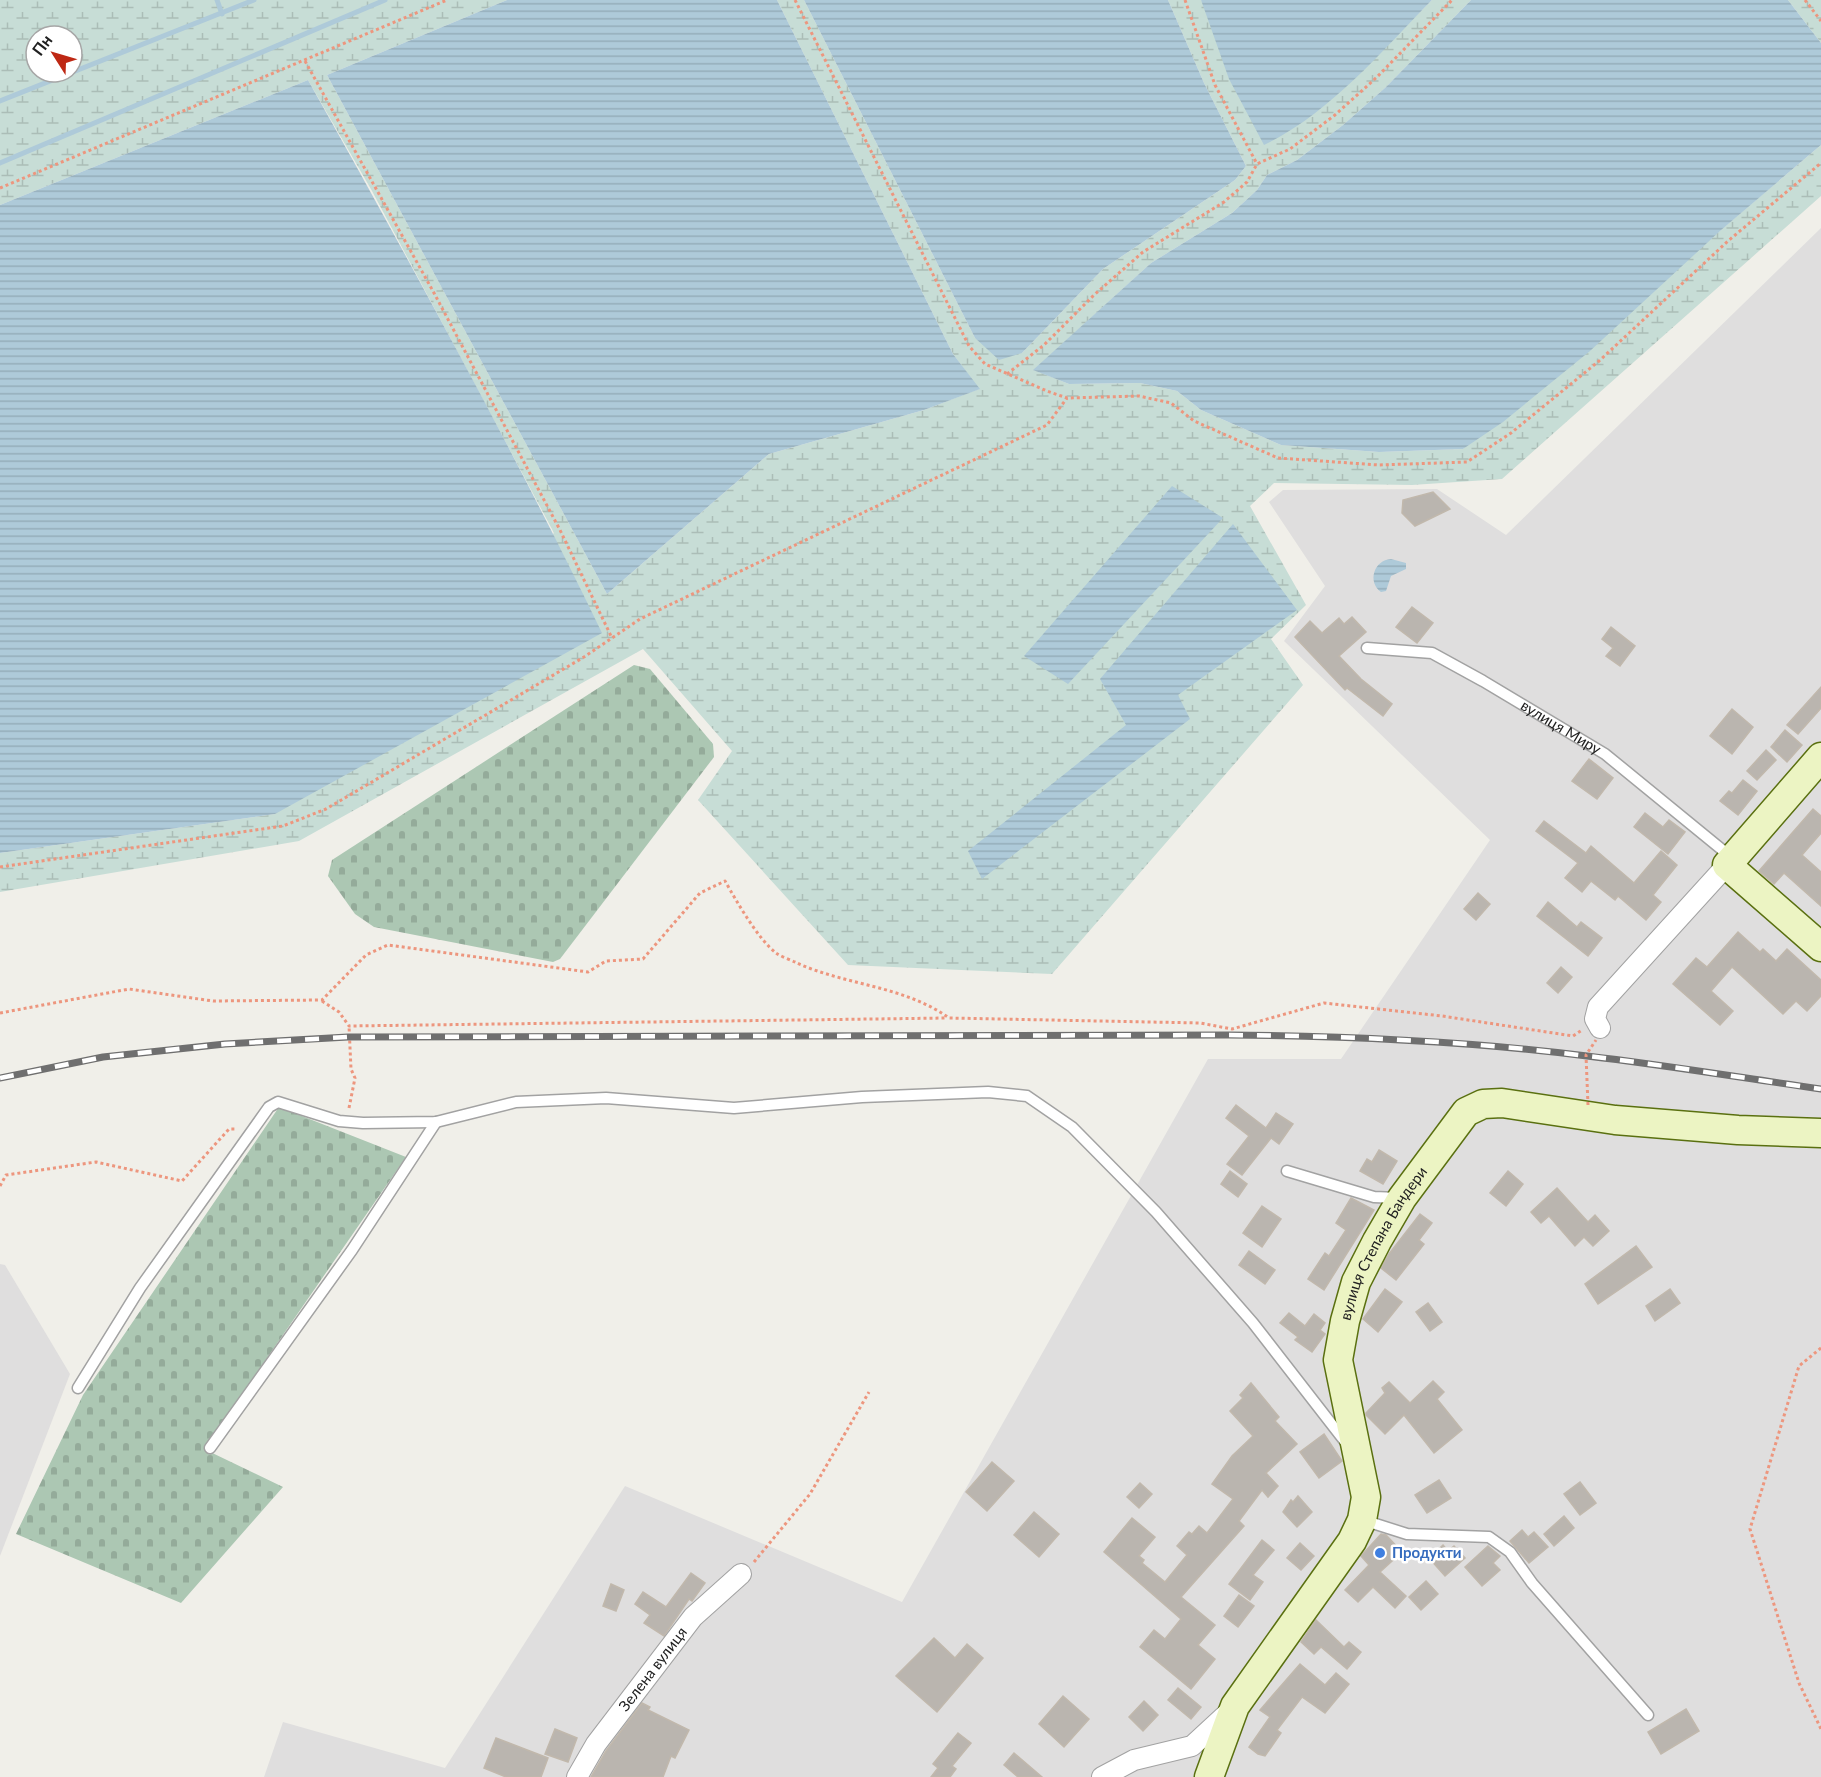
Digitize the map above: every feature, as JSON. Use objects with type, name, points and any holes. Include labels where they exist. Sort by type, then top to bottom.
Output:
[{"type":"street","points":[[1597,1029],[1598,1007],[1730,862],[1821,757]]},
{"type":"street","name":"вулиця Миру","points":[[1730,862],[1821,947]]},
{"type":"street","name":"вулиця Степана Бандери","points":[[1209,1777],[1235,1706],[1352,1541],[1362,1520],[1366,1497],[1338,1360],[1344,1321],[1356,1282],[1402,1198],[1466,1112],[1483,1104],[1502,1104],[1615,1120],[1738,1131],[1821,1133]]},
{"type":"street","name":"Зелена вулиця","points":[[577,1777],[596,1744],[693,1617],[741,1574]]},
{"type":"street","points":[[1102,1777],[1134,1760],[1192,1746],[1235,1706]]},
{"type":"lane","name":"вулиця Миру","points":[[1366,648],[1432,653],[1483,681],[1605,754],[1730,862]]},
{"type":"lane","points":[[78,1388],[140,1288],[269,1107],[278,1102],[347,1122],[436,1122],[516,1102],[606,1098],[734,1108],[988,1092],[1028,1096],[1072,1127],[1156,1212],[1253,1323],[1358,1458]]},
{"type":"lane","points":[[210,1448],[352,1250],[436,1122]]},
{"type":"lane","points":[[1287,1171],[1374,1197],[1402,1198]]},
{"type":"lane","points":[[1362,1520],[1407,1534],[1490,1537],[1510,1552],[1532,1583],[1648,1715]]},
{"type":"path","points":[[0,188],[447,0]]},
{"type":"path","points":[[795,0],[969,346],[985,364],[1067,398],[1139,396],[1171,403],[1194,422],[1278,458],[1379,465],[1467,462],[1511,433],[1599,361],[1728,241],[1821,163]]},
{"type":"path","points":[[1185,0],[1215,85],[1257,164]]},
{"type":"path","points":[[1007,374],[1044,345],[1094,295],[1143,252],[1224,202],[1246,182],[1257,164],[1290,149],[1335,115],[1377,77],[1452,0]]},
{"type":"path","points":[[1805,0],[1821,21]]},
{"type":"path","points":[[305,61],[434,293],[560,530],[612,638]]},
{"type":"path","points":[[0,867],[283,826],[326,809],[640,619],[1047,425],[1067,398]]},
{"type":"path","points":[[322,1000],[366,955],[388,945],[588,972],[606,961],[643,959],[700,893],[725,881],[745,915],[776,953],[814,970],[890,991],[936,1009],[949,1018]]},
{"type":"path","points":[[0,1013],[129,989],[213,1001],[322,1000],[339,1012],[349,1026],[351,1069],[355,1078],[347,1122]]},
{"type":"path","points":[[349,1026],[949,1018],[1200,1023],[1232,1029],[1324,1003],[1464,1019],[1573,1036],[1597,1029]]},
{"type":"path","points":[[1588,1105],[1586,1055],[1597,1029]]},
{"type":"path","points":[[0,1186],[6,1175],[96,1162],[182,1181],[229,1130],[256,1126]]},
{"type":"path","points":[[1821,1348],[1799,1366],[1750,1529],[1799,1683],[1821,1729]]},
{"type":"path","points":[[741,1574],[760,1557],[810,1494],[869,1392]]},
{"type":"shaded area","points":[[507,0],[777,0],[953,354],[980,389],[924,410],[769,454],[607,594],[327,75]]},
{"type":"shaded area","points":[[804,0],[1168,0],[1204,83],[1246,166],[1235,180],[1103,269],[1022,353],[999,360],[975,338]]},
{"type":"shaded area","points":[[1201,0],[1432,0],[1374,61],[1332,99],[1288,132],[1264,145],[1229,79]]},
{"type":"shaded area","points":[[1471,0],[1788,0],[1821,43],[1821,145],[1720,231],[1590,351],[1503,422],[1463,449],[1379,452],[1281,445],[1201,410],[1177,391],[1140,383],[1069,384],[1033,370],[1151,263],[1232,213],[1257,190],[1267,175],[1297,160],[1343,125],[1386,87]]},
{"type":"shaded area","points":[[308,80],[459,354],[602,633],[275,814],[0,853],[0,205]]},
{"type":"shaded area","points":[[1821,228],[1821,1777],[264,1777],[283,1722],[445,1768],[625,1486],[902,1602],[1208,1059],[1341,1059],[1490,840],[1284,641],[1325,586],[1269,502],[1283,490],[1437,489],[1506,535]]},
{"type":"shaded area","points":[[1172,486],[1223,518],[1068,684],[1024,656]]},
{"type":"shaded area","points":[[1233,524],[1297,610],[1178,695],[1190,719],[982,879],[968,851],[1126,725],[1100,679]]},
{"type":"shaded area","points":[[1391,559],[1406,563],[1406,569],[1391,576],[1386,591],[1381,592],[1374,583],[1374,572],[1380,563]]},
{"type":"shaded area","points":[[0,1264],[5,1265],[70,1374],[0,1556]]},
{"type":"green space","points":[[0,0],[507,0],[327,75],[607,594],[769,454],[924,410],[979,389],[953,354],[777,0],[804,0],[975,338],[1022,353],[1103,269],[1235,180],[1246,166],[1204,83],[1168,0],[1201,0],[1203,3],[1367,66],[1432,0],[1471,0],[1386,87],[1343,125],[1297,160],[1267,175],[1257,190],[1232,213],[1151,263],[1034,370],[1069,384],[1140,383],[1177,391],[1201,410],[1281,445],[1379,452],[1463,449],[1821,145],[1821,196],[1502,479],[1412,485],[1274,483],[1250,506],[1306,605],[1271,639],[1303,685],[1052,974],[848,965],[698,800],[732,751],[643,649],[299,841],[0,892],[0,853],[275,814],[554,533],[372,191],[308,80],[0,205]]},
{"type":"green space","points":[[1788,0],[1821,0],[1821,43]]},
{"type":"green space","points":[[634,665],[650,669],[713,744],[714,757],[560,959],[553,962],[374,927],[355,914],[328,876],[332,860]]},
{"type":"green space","points":[[279,1107],[406,1157],[204,1449],[283,1487],[181,1603],[16,1534],[83,1395]]},
{"type":"building","points":[[1433,492],[1450,509],[1415,526],[1402,513],[1403,500]]},
{"type":"building","points":[[1412,607],[1433,623],[1417,643],[1396,627]]},
{"type":"building","points":[[1352,617],[1366,632],[1339,656],[1361,679],[1392,704],[1383,716],[1347,688],[1345,690],[1295,637],[1310,621],[1322,633],[1339,618],[1344,624]]},
{"type":"building","points":[[1611,627],[1635,646],[1620,666],[1606,656],[1613,648],[1602,639]]},
{"type":"building","points":[[1821,687],[1821,708],[1798,734],[1787,725]]},
{"type":"building","points":[[1732,709],[1753,727],[1732,754],[1710,736]]},
{"type":"building","points":[[1785,730],[1802,745],[1787,762],[1771,747]]},
{"type":"building","points":[[1766,750],[1776,760],[1757,780],[1747,771]]},
{"type":"building","points":[[1589,759],[1613,778],[1597,799],[1572,781]]},
{"type":"building","points":[[1743,780],[1757,791],[1738,815],[1720,801],[1729,791],[1732,793]]},
{"type":"building","points":[[1813,809],[1821,816],[1821,833],[1802,855],[1821,872],[1821,906],[1784,873],[1774,884],[1759,871]]},
{"type":"building","points":[[1645,813],[1663,827],[1669,820],[1685,832],[1668,854],[1634,827]]},
{"type":"building","points":[[1544,821],[1586,853],[1591,846],[1634,883],[1661,851],[1677,865],[1653,895],[1661,902],[1646,920],[1618,896],[1615,900],[1591,881],[1582,892],[1565,878],[1578,863],[1536,831]]},
{"type":"building","points":[[1478,893],[1490,904],[1476,920],[1464,909]]},
{"type":"building","points":[[1548,902],[1577,927],[1581,922],[1602,938],[1588,956],[1537,916]]},
{"type":"building","points":[[1738,932],[1760,952],[1763,949],[1776,961],[1787,949],[1821,980],[1821,996],[1807,1011],[1796,1001],[1783,1014],[1732,967],[1711,991],[1733,1011],[1720,1025],[1673,984],[1696,958],[1707,967]]},
{"type":"building","points":[[1561,967],[1572,977],[1558,993],[1547,983]]},
{"type":"building","points":[[1236,1105],[1266,1128],[1276,1113],[1293,1124],[1279,1144],[1271,1138],[1242,1175],[1227,1164],[1249,1136],[1226,1118]]},
{"type":"building","points":[[1379,1150],[1397,1161],[1383,1184],[1360,1171],[1367,1159],[1372,1162]]},
{"type":"building","points":[[1230,1171],[1247,1184],[1238,1197],[1221,1184]]},
{"type":"building","points":[[1508,1171],[1523,1184],[1506,1206],[1490,1193]]},
{"type":"building","points":[[1557,1188],[1588,1222],[1595,1215],[1609,1231],[1593,1246],[1584,1237],[1575,1246],[1549,1216],[1541,1223],[1531,1212]]},
{"type":"building","points":[[1351,1198],[1374,1210],[1324,1290],[1308,1279],[1325,1253],[1329,1256],[1346,1230],[1336,1223]]},
{"type":"building","points":[[1262,1206],[1281,1219],[1262,1247],[1243,1233]]},
{"type":"building","points":[[1420,1214],[1432,1223],[1419,1240],[1424,1244],[1396,1280],[1381,1268]]},
{"type":"building","points":[[1636,1246],[1652,1267],[1598,1304],[1585,1284]]},
{"type":"building","points":[[1249,1251],[1275,1270],[1265,1284],[1239,1265]]},
{"type":"building","points":[[1385,1289],[1402,1302],[1378,1332],[1363,1319]]},
{"type":"building","points":[[1670,1289],[1680,1303],[1655,1321],[1646,1306]]},
{"type":"building","points":[[1428,1303],[1442,1322],[1430,1331],[1416,1312]]},
{"type":"building","points":[[1289,1313],[1305,1326],[1314,1314],[1325,1323],[1320,1330],[1325,1334],[1312,1352],[1295,1340],[1298,1337],[1280,1323]]},
{"type":"building","points":[[1433,1381],[1444,1392],[1437,1399],[1462,1430],[1434,1453],[1404,1415],[1385,1434],[1366,1415],[1385,1393],[1382,1388],[1389,1382],[1410,1403]]},
{"type":"building","points":[[1251,1383],[1279,1417],[1275,1421],[1297,1444],[1266,1473],[1278,1486],[1268,1497],[1262,1490],[1239,1521],[1244,1526],[1181,1597],[1215,1625],[1198,1645],[1215,1659],[1191,1689],[1140,1647],[1154,1630],[1165,1639],[1181,1619],[1104,1552],[1132,1518],[1155,1537],[1139,1556],[1144,1560],[1142,1563],[1165,1582],[1187,1555],[1177,1546],[1189,1532],[1192,1534],[1199,1526],[1207,1533],[1233,1499],[1212,1484],[1232,1456],[1253,1436],[1230,1411],[1243,1398],[1240,1395]]},
{"type":"building","points":[[1324,1434],[1342,1461],[1319,1478],[1300,1452]]},
{"type":"building","points":[[992,1462],[1014,1481],[987,1511],[966,1492]]},
{"type":"building","points":[[1439,1480],[1451,1498],[1427,1513],[1415,1495]]},
{"type":"building","points":[[1580,1482],[1596,1503],[1580,1515],[1564,1494]]},
{"type":"building","points":[[1140,1483],[1152,1494],[1139,1508],[1127,1497]]},
{"type":"building","points":[[1298,1496],[1312,1512],[1297,1527],[1283,1512],[1291,1500],[1293,1502]]},
{"type":"building","points":[[1034,1512],[1059,1534],[1039,1557],[1014,1535]]},
{"type":"building","points":[[1564,1516],[1574,1528],[1554,1546],[1544,1534]]},
{"type":"building","points":[[1522,1530],[1528,1537],[1534,1532],[1548,1547],[1529,1563],[1510,1541]]},
{"type":"building","points":[[1381,1534],[1386,1535],[1402,1552],[1380,1572],[1406,1596],[1395,1608],[1373,1587],[1358,1602],[1345,1590],[1369,1565],[1361,1556]]},
{"type":"building","points":[[1262,1540],[1274,1550],[1253,1575],[1263,1582],[1250,1600],[1229,1584]]},
{"type":"building","points":[[1300,1543],[1314,1556],[1301,1570],[1287,1558]]},
{"type":"building","points":[[1443,1545],[1448,1551],[1454,1546],[1465,1558],[1445,1576],[1429,1558]]},
{"type":"building","points":[[1488,1546],[1500,1556],[1493,1563],[1500,1570],[1482,1586],[1465,1567]]},
{"type":"building","points":[[691,1573],[705,1583],[692,1601],[689,1599],[664,1636],[644,1623],[650,1615],[635,1604],[643,1592],[666,1607]]},
{"type":"building","points":[[1426,1581],[1438,1594],[1421,1610],[1409,1597]]},
{"type":"building","points":[[611,1584],[624,1590],[616,1611],[603,1606]]},
{"type":"building","points":[[1239,1595],[1254,1606],[1238,1627],[1224,1616]]},
{"type":"building","points":[[1316,1620],[1344,1647],[1349,1642],[1361,1652],[1347,1669],[1321,1647],[1314,1654],[1301,1642]]},
{"type":"building","points":[[934,1638],[955,1658],[967,1644],[983,1658],[937,1712],[896,1676]]},
{"type":"building","points":[[1300,1664],[1325,1685],[1336,1673],[1349,1684],[1325,1713],[1302,1697],[1277,1730],[1281,1733],[1265,1756],[1258,1754],[1249,1747],[1270,1717],[1260,1710]]},
{"type":"building","points":[[1178,1688],[1201,1707],[1191,1719],[1168,1700]]},
{"type":"building","points":[[1063,1696],[1089,1719],[1064,1747],[1039,1724]]},
{"type":"building","points":[[1144,1701],[1158,1715],[1143,1731],[1129,1717]]},
{"type":"building","points":[[642,1703],[650,1707],[648,1710],[689,1730],[675,1758],[671,1756],[663,1777],[591,1777],[606,1751]]},
{"type":"building","points":[[1686,1709],[1699,1731],[1661,1754],[1648,1732]]},
{"type":"building","points":[[555,1729],[577,1738],[568,1762],[545,1754]]},
{"type":"building","points":[[958,1733],[971,1743],[952,1766],[956,1769],[950,1777],[931,1777],[938,1768],[933,1764]]},
{"type":"building","points":[[496,1738],[548,1758],[541,1777],[506,1777],[484,1768]]},
{"type":"building","points":[[1014,1753],[1042,1777],[1018,1777],[1004,1765]]},
{"type":"waterway","points":[[217,0],[222,14]]},
{"type":"waterway","points":[[0,101],[254,0]]},
{"type":"waterway","points":[[0,163],[385,0]]},
{"type":"railway","points":[[0,1078],[103,1057],[225,1044],[348,1037],[1229,1035],[1363,1038],[1542,1051],[1675,1067],[1821,1089]]},
{"type":"place","name":"Продукти","points":[[1380,1553]]}]
